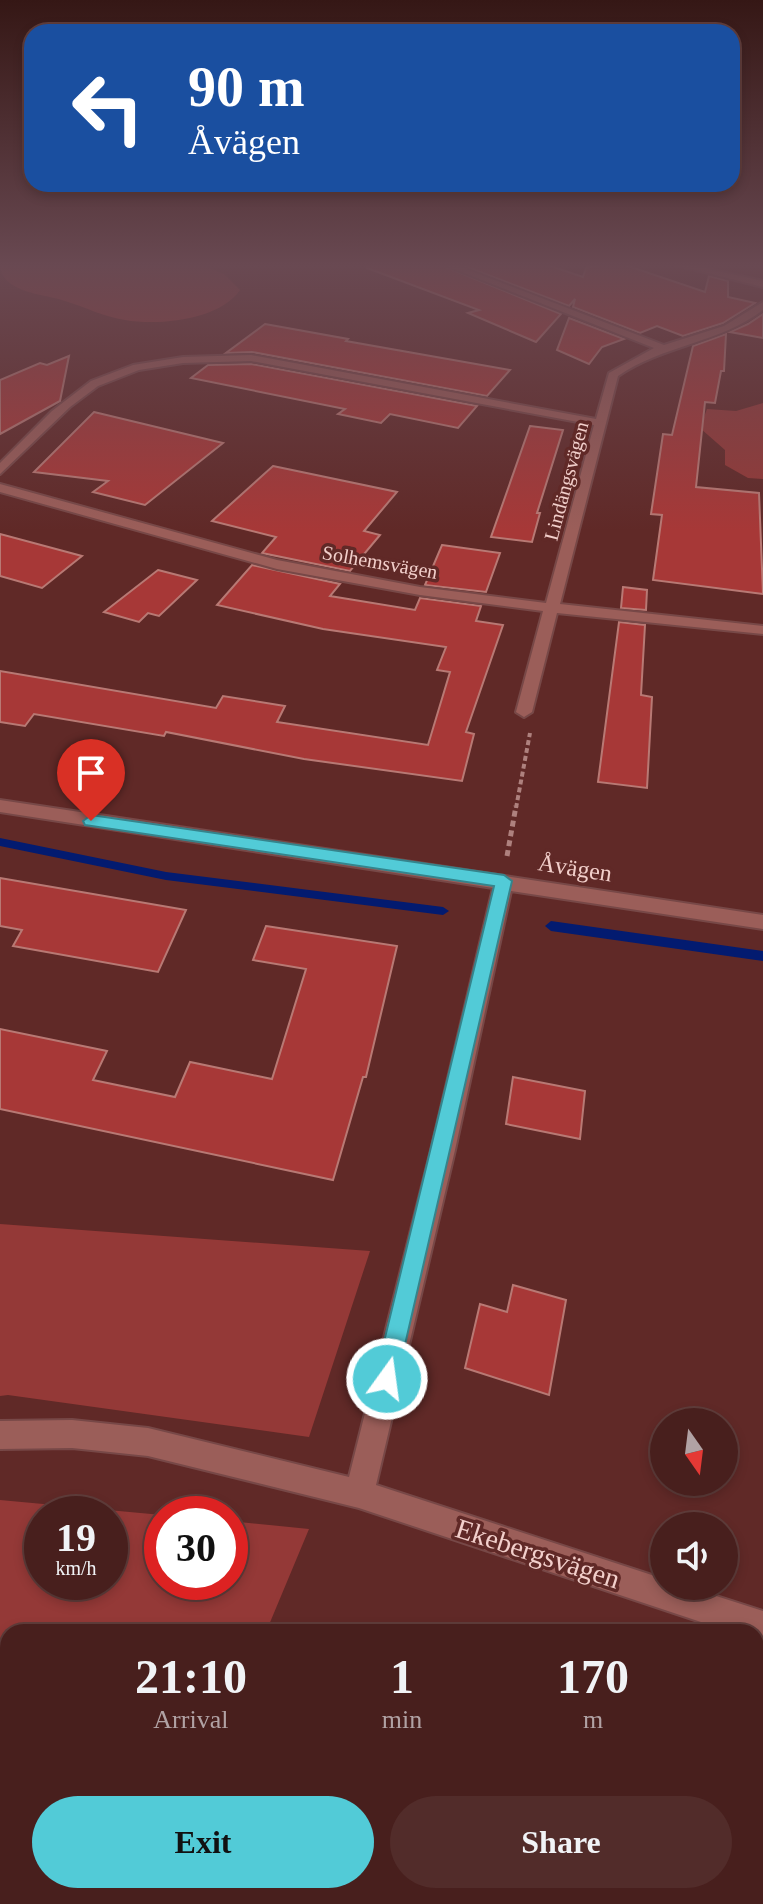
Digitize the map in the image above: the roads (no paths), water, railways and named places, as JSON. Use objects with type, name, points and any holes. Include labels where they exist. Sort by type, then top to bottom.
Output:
[{"type":"street","name":"Lindängsvägen","points":[[524,712],[613,375],[645,354]]},
{"type":"street","points":[[0,470],[77,395],[100,382],[127,371],[209,358],[251,358],[601,423]]},
{"type":"street","name":"Solhemsvägen","points":[[0,488],[245,556],[369,583],[553,609],[763,630]]},
{"type":"street","name":"Åvägen","points":[[0,806],[505,869],[763,922]]},
{"type":"street","points":[[359,1494],[443,1150],[505,869]]},
{"type":"street","name":"Ekebergsvägen","points":[[0,1435],[72,1434],[148,1442],[359,1494],[754,1624]]},
{"type":"waterway","points":[[0,842],[166,876],[443,911]]},
{"type":"waterway","points":[[551,926],[763,956]]}]
